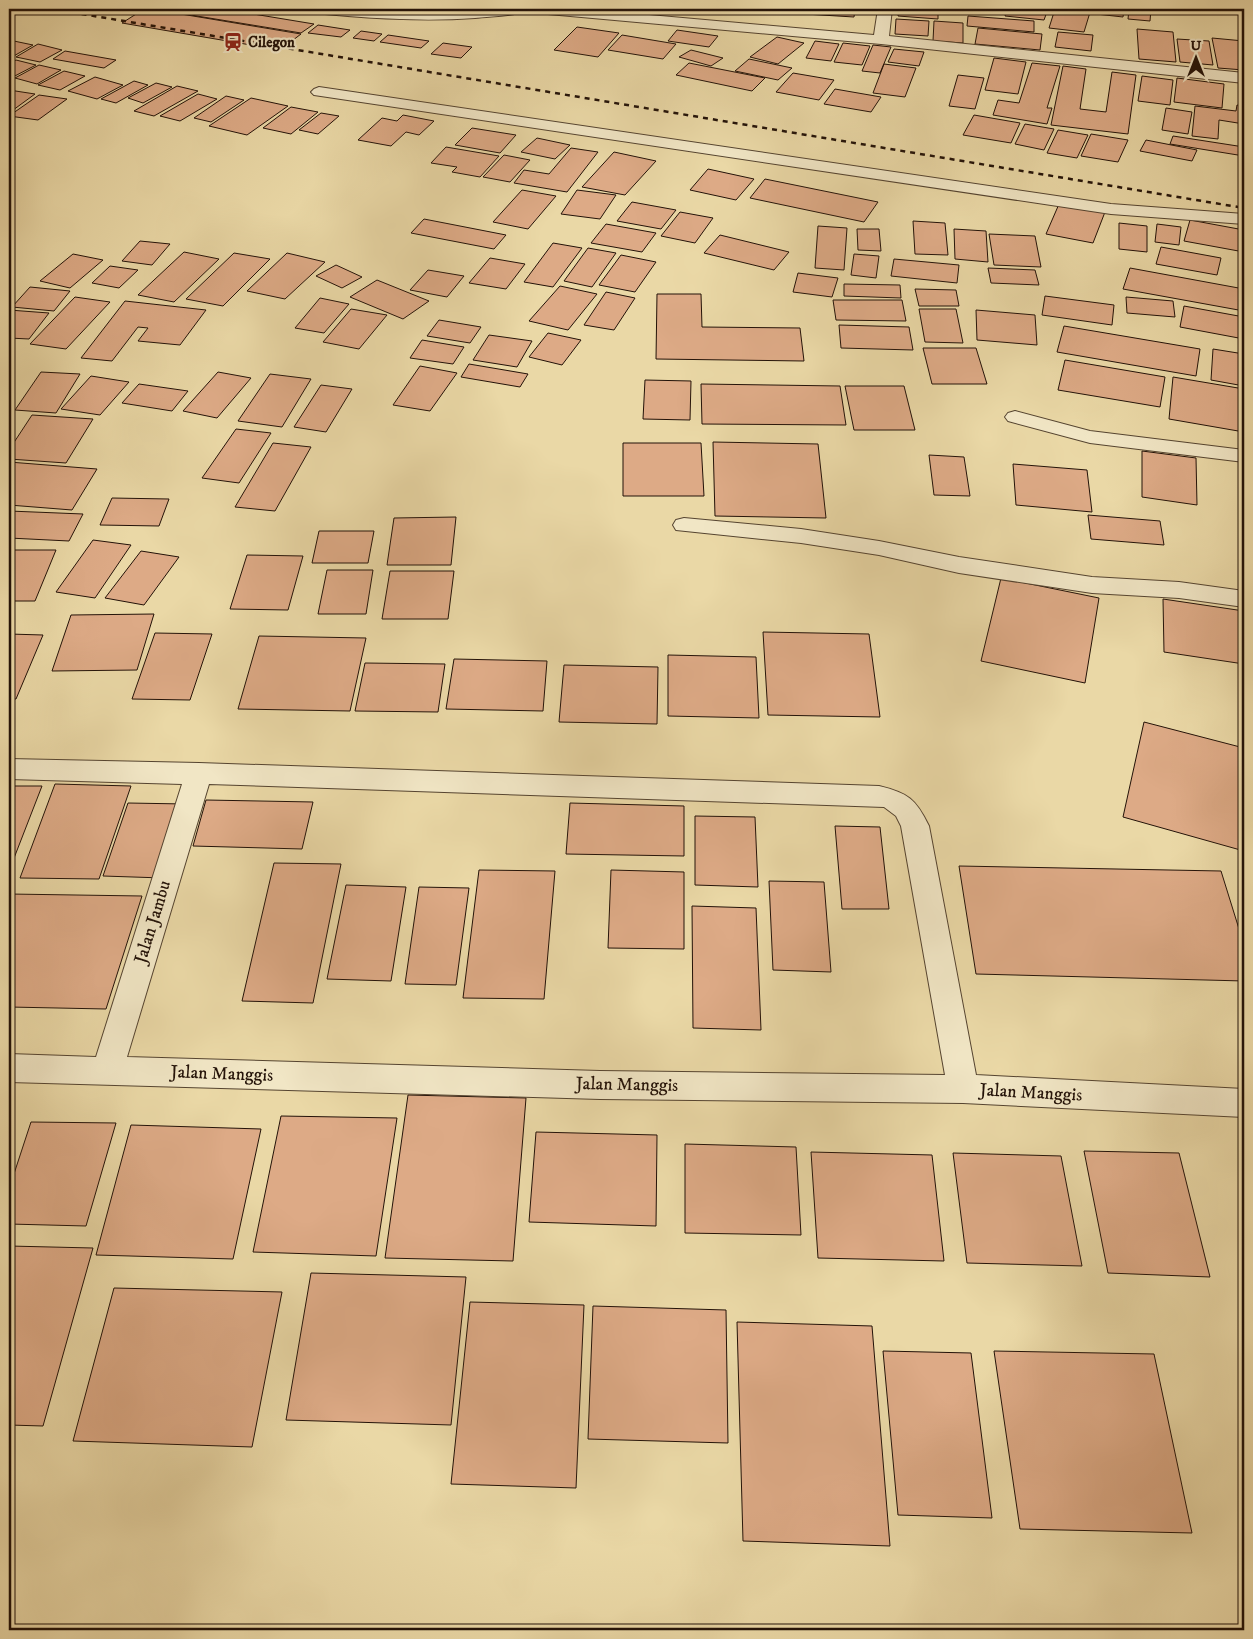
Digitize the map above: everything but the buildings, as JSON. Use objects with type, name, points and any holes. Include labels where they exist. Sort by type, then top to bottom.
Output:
[{"type":"street","points":[[313,9],[410,15],[491,13],[520,9]]},
{"type":"street","points":[[537,9],[881,40],[1244,78]]},
{"type":"street","points":[[881,40],[885,9]]},
{"type":"street","points":[[319,92],[1111,209],[1244,219]]},
{"type":"street","points":[[1015,416],[1070,433],[1090,437],[1244,456]]},
{"type":"street","points":[[684,525],[811,538],[878,548],[959,565],[1092,585],[1179,590],[1244,599]]},
{"type":"street","points":[[9,769],[200,772],[728,793],[879,796],[896,800],[908,810],[915,826],[963,1090]]},
{"type":"street","name":"Jalan Jambu","points":[[107,1071],[200,772]]},
{"type":"street","name":"Jalan Manggis","points":[[9,1068],[600,1085],[963,1090],[1244,1103]]},
{"type":"railway","points":[[52,9],[1244,208]]},
{"type":"place","name":"Cilegon","points":[[233,42]]}]
